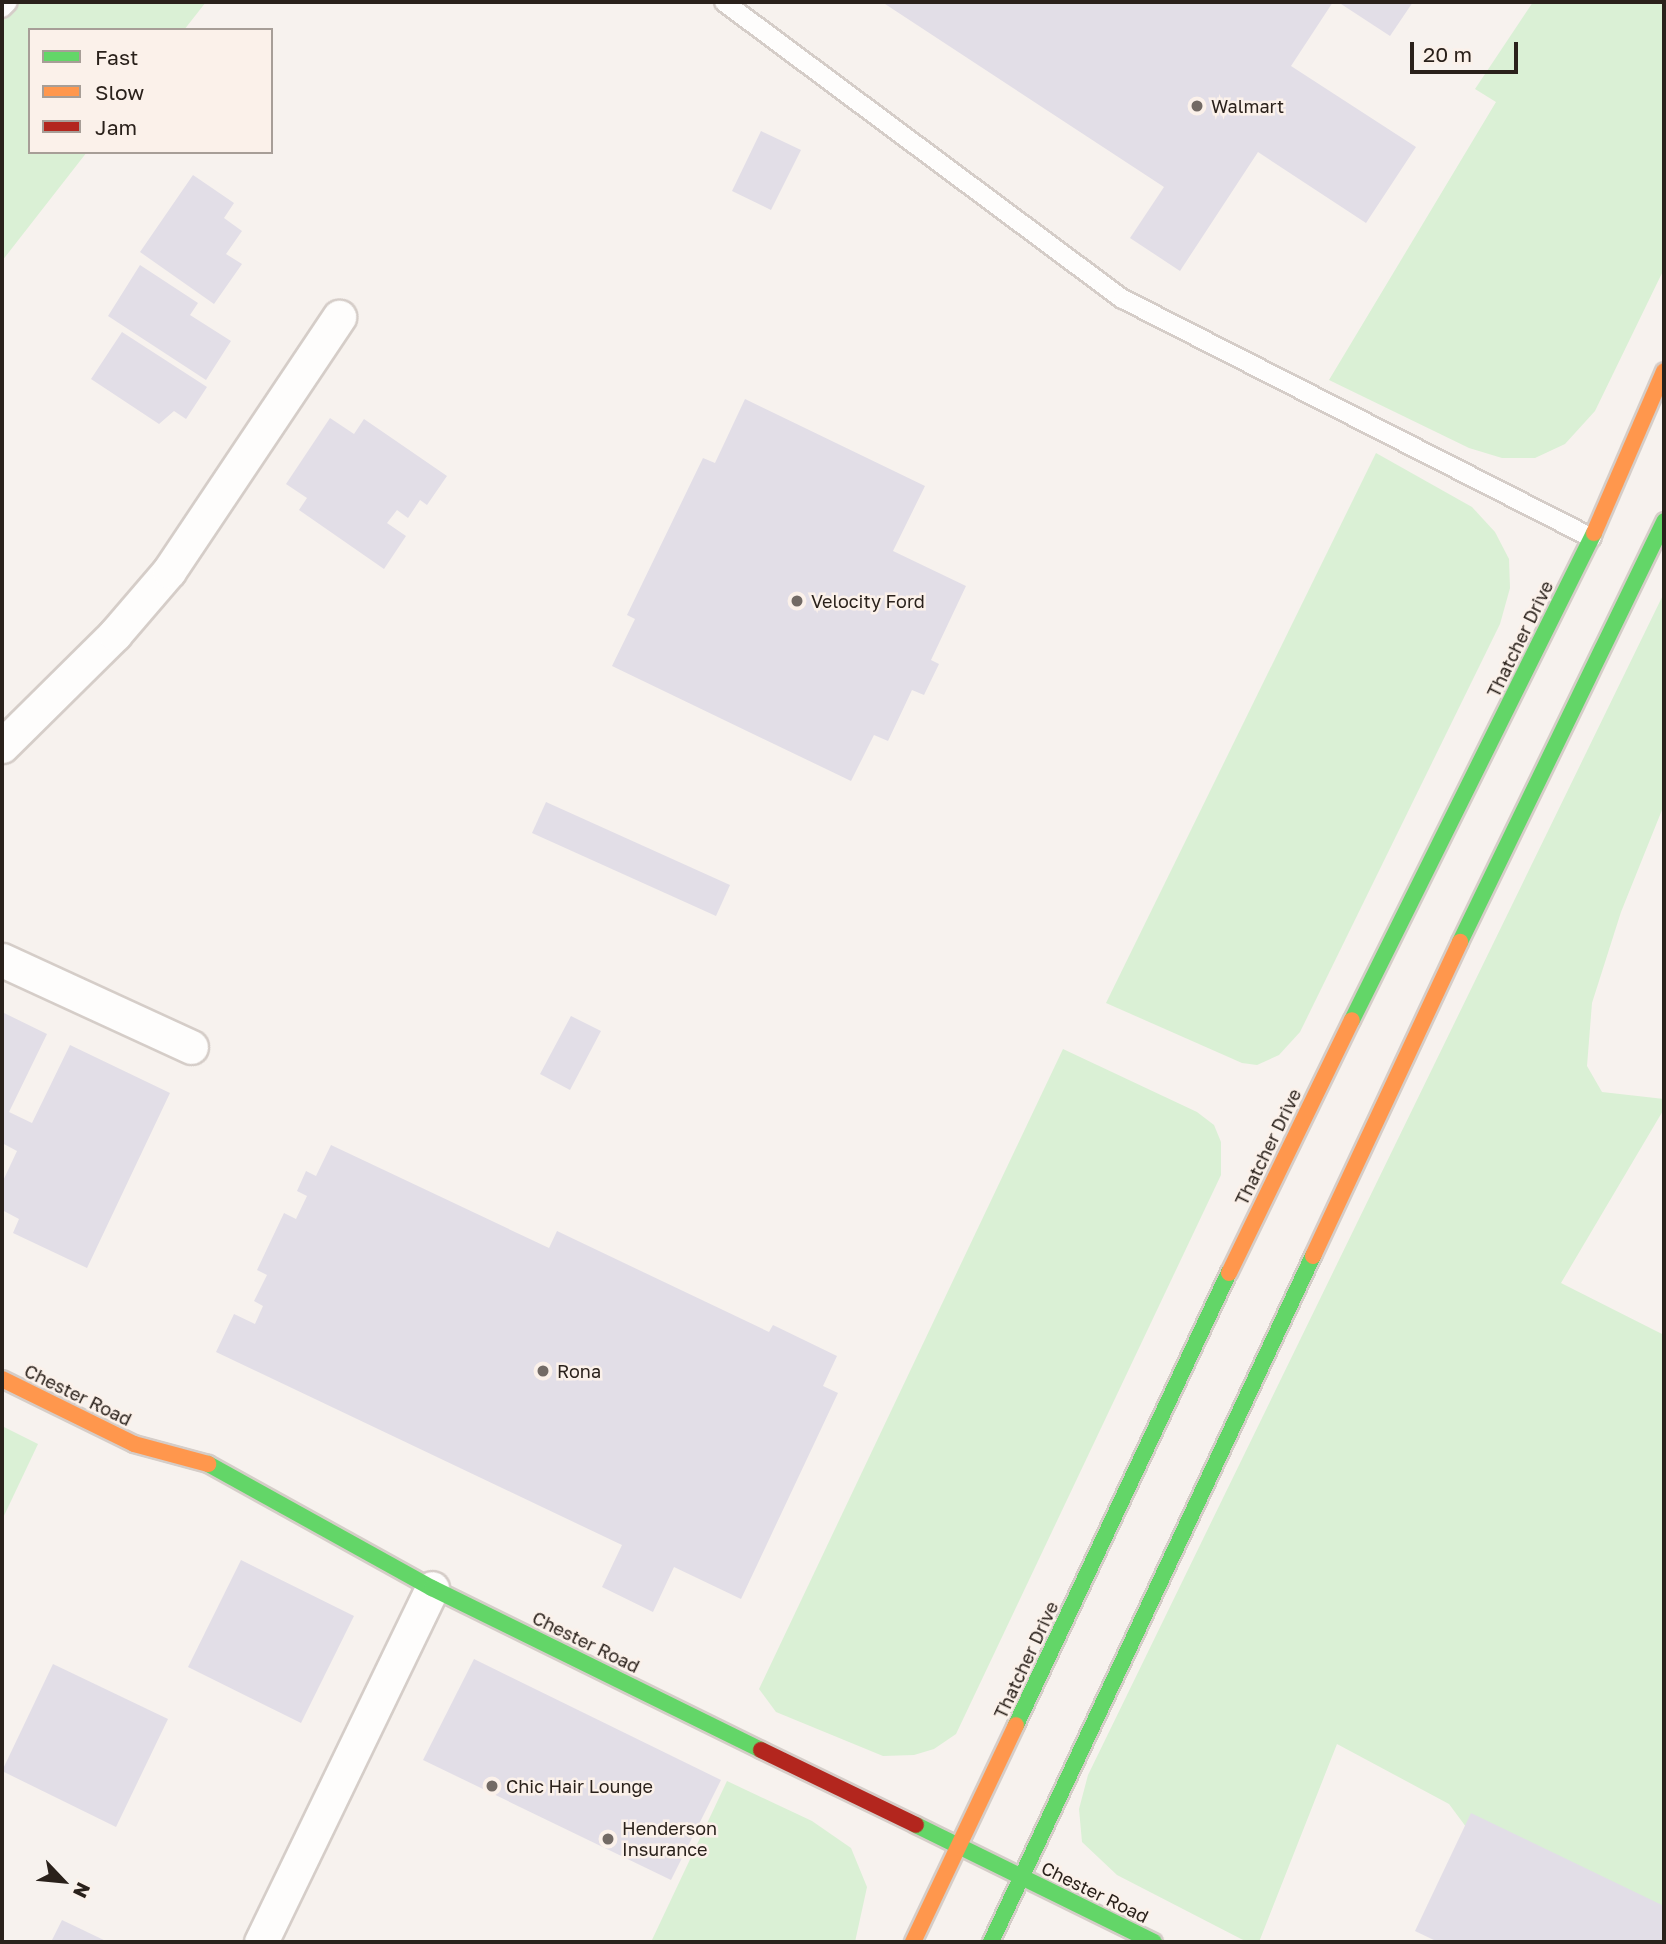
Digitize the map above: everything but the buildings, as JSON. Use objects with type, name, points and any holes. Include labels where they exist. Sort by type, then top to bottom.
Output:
[{"type":"main road","name":"Thatcher Drive","points":[[913,1942],[1298,1128],[1592,538],[1664,371]]},
{"type":"main road","points":[[992,1942],[1548,754],[1664,521]]},
{"type":"main road","name":"Chester Road","points":[[2,1379],[134,1444],[211,1465],[432,1588],[1154,1942]]},
{"type":"street","points":[[2,746],[115,634],[169,572],[338,317]]},
{"type":"street","points":[[2,960],[191,1047]]},
{"type":"street","points":[[261,1942],[432,1588]]},
{"type":"lane","points":[[2,8],[8,2]]},
{"type":"lane","points":[[724,2],[1123,299],[1592,538]]},
{"type":"green space","points":[[2,2],[206,2],[186,28],[28,28],[28,154],[85,154],[2,261]]},
{"type":"green space","points":[[1533,2],[1664,2],[1664,269],[1595,411],[1565,444],[1535,458],[1502,458],[1469,448],[1329,380],[1496,102],[1475,89]]},
{"type":"green space","points":[[1376,453],[1472,507],[1495,532],[1509,559],[1510,588],[1500,624],[1300,1032],[1279,1055],[1257,1065],[1242,1063],[1106,1003]]},
{"type":"green space","points":[[1664,593],[1664,805],[1621,912],[1592,1003],[1587,1066],[1602,1092],[1664,1099],[1664,1109],[1561,1283],[1664,1335],[1664,1931],[1478,1843],[1449,1804],[1337,1744],[1259,1942],[1247,1942],[1117,1875],[1082,1842],[1079,1809],[1088,1775]]},
{"type":"green space","points":[[1063,1049],[1197,1112],[1214,1125],[1221,1142],[1221,1175],[956,1734],[934,1749],[914,1755],[883,1756],[776,1712],[759,1689]]},
{"type":"green space","points":[[2,1426],[38,1444],[2,1520]]},
{"type":"green space","points":[[727,1781],[812,1821],[851,1848],[867,1887],[855,1942],[651,1942]]},
{"type":"traffic: fast","points":[[1460,942],[1664,521]]},
{"type":"traffic: fast","points":[[1352,1020],[1594,533]]},
{"type":"traffic: fast","points":[[991,1942],[1313,1256]]},
{"type":"traffic: fast","points":[[1016,1725],[1229,1273]]},
{"type":"traffic: fast","points":[[208,1464],[432,1588],[761,1750]]},
{"type":"traffic: fast","points":[[916,1825],[1154,1942]]},
{"type":"traffic: slow","points":[[1594,533],[1664,371]]},
{"type":"traffic: slow","points":[[1313,1256],[1460,942]]},
{"type":"traffic: slow","points":[[1229,1273],[1352,1020]]},
{"type":"traffic: slow","points":[[2,1379],[134,1444],[208,1464]]},
{"type":"traffic: slow","points":[[913,1942],[1016,1725]]},
{"type":"traffic: jam","points":[[761,1750],[916,1825]]},
{"type":"place","name":"Walmart","points":[[1197,106]]},
{"type":"place","name":"Velocity Ford","points":[[797,601]]},
{"type":"place","name":"Rona","points":[[543,1371]]},
{"type":"place","name":"Chic Hair Lounge","points":[[492,1786]]},
{"type":"place","name":"Henderson Insurance","points":[[608,1839]]}]
